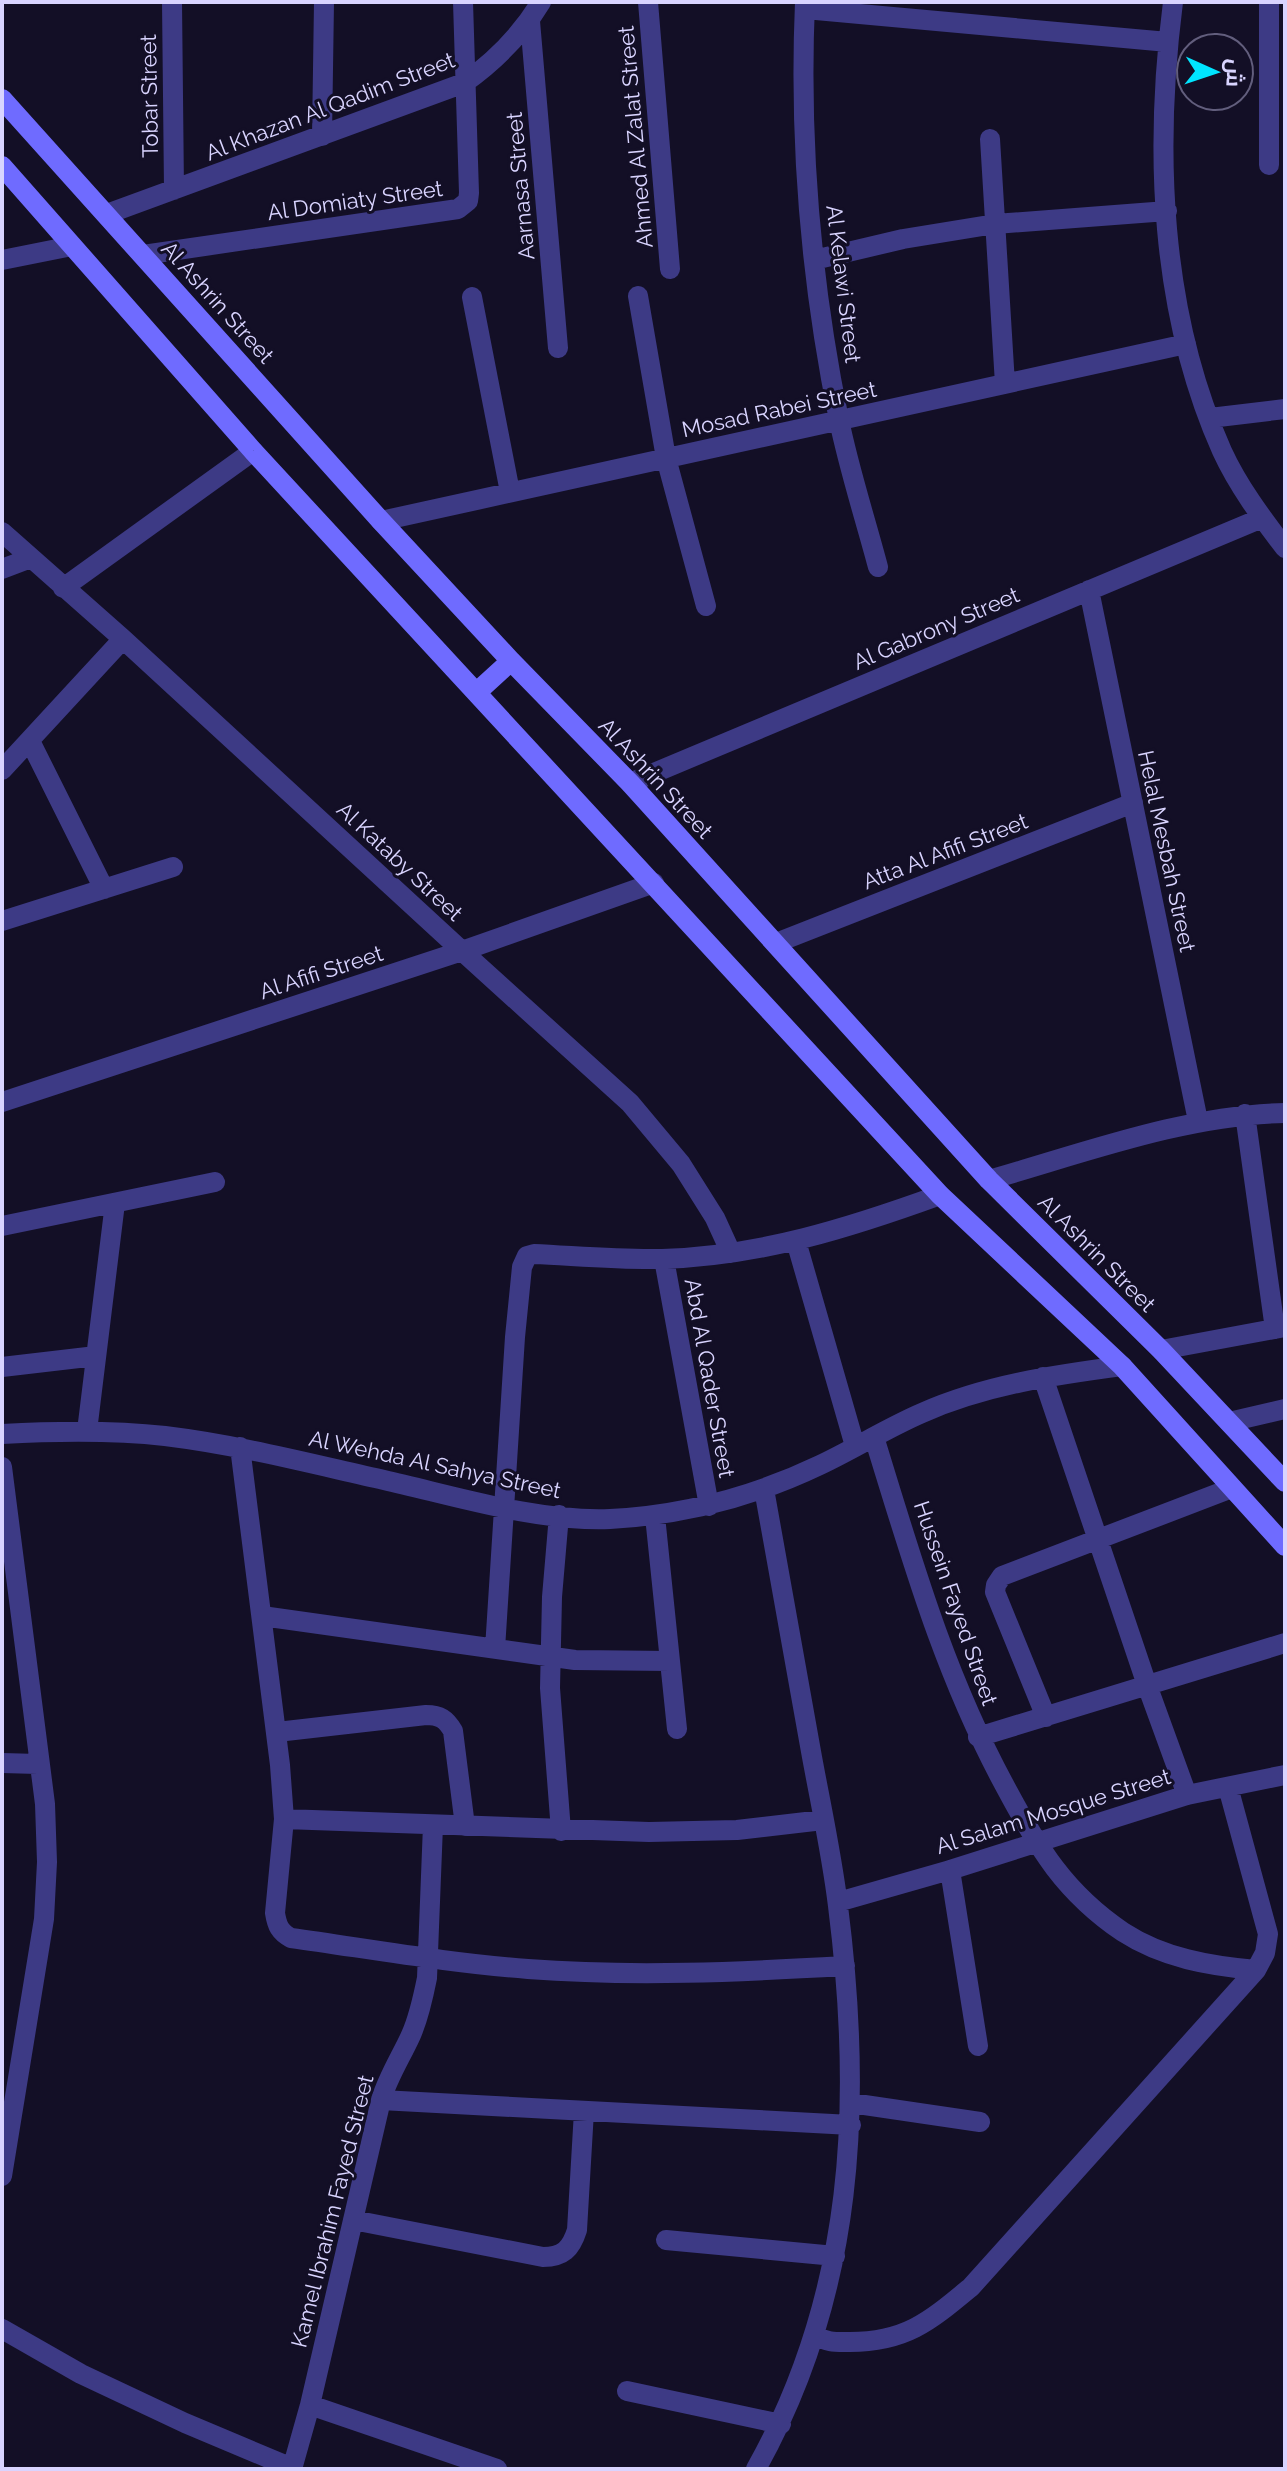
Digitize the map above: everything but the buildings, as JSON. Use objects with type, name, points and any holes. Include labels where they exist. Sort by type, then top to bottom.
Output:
[{"type":"main road","name":"Al Ashrin Street","points":[[2,99],[381,521],[630,783],[989,1180],[1161,1350],[1285,1482]]},
{"type":"main road","points":[[2,166],[253,451],[940,1195],[1122,1366],[1285,1546]]},
{"type":"main road","points":[[477,692],[511,661]]},
{"type":"street","name":"Tobar Street","points":[[172,2],[174,190]]},
{"type":"street","points":[[322,136],[324,2]]},
{"type":"street","name":"Al Domiaty Street","points":[[143,255],[458,209],[464,205],[469,193],[463,2]]},
{"type":"street","name":"Al Khazan Al Qadim Street","points":[[107,214],[464,83],[492,63],[530,21],[541,2]]},
{"type":"street","name":"Ahmed Al Zalat Street","points":[[648,2],[670,269]]},
{"type":"street","points":[[1173,2],[1168,42],[1163,159],[1171,266],[1186,344],[1194,375],[1223,452],[1262,518],[1285,548]]},
{"type":"street","points":[[805,5],[1168,42]]},
{"type":"street","name":"Al Kelawi Street","points":[[805,5],[804,134],[814,260],[839,421],[878,567]]},
{"type":"street","points":[[1269,165],[1274,11]]},
{"type":"street","name":"Aarnasa Street","points":[[530,21],[558,348]]},
{"type":"street","points":[[990,139],[1005,384]]},
{"type":"street","points":[[814,260],[903,239],[995,224],[1167,211]]},
{"type":"street","points":[[2,260],[72,246]]},
{"type":"street","points":[[638,296],[666,458],[706,606]]},
{"type":"street","points":[[472,297],[510,492]]},
{"type":"street","name":"Mosad Rabei Street","points":[[381,521],[1186,344]]},
{"type":"street","points":[[1210,418],[1285,409]]},
{"type":"street","points":[[63,588],[253,451]]},
{"type":"street","name":"Al Gabrony Street","points":[[630,783],[1262,518]]},
{"type":"street","name":"Al Kataby Street","points":[[2,532],[630,1103],[681,1164],[715,1218],[731,1253]]},
{"type":"street","points":[[2,569],[31,558]]},
{"type":"street","name":"Helal Mesbah Street","points":[[1089,590],[1198,1121]]},
{"type":"street","points":[[2,770],[123,639]]},
{"type":"street","points":[[30,741],[104,889]]},
{"type":"street","name":"Atta Al Afifi Street","points":[[776,943],[1133,803]]},
{"type":"street","points":[[2,921],[173,867]]},
{"type":"street","name":"Al Afifi Street","points":[[2,1102],[462,951],[654,883]]},
{"type":"street","points":[[989,1180],[1198,1121],[1245,1114],[1285,1113]]},
{"type":"street","points":[[1161,1350],[1280,1328],[1245,1114]]},
{"type":"street","points":[[2,1226],[215,1182]]},
{"type":"street","points":[[495,1649],[515,1337],[522,1267],[527,1256],[664,1259],[731,1253],[853,1226],[940,1195]]},
{"type":"street","points":[[87,1431],[115,1203]]},
{"type":"street","points":[[796,1241],[855,1446]]},
{"type":"street","name":"Abd Al Qader Street","points":[[664,1259],[709,1506]]},
{"type":"street","points":[[2,1367],[96,1356]]},
{"type":"street","name":"Al Wehda Al Sahya Street","points":[[2,1434],[87,1431],[164,1436],[240,1447],[505,1508],[606,1519],[655,1516],[709,1506],[797,1476],[922,1412],[963,1398],[1043,1377],[1122,1366]]},
{"type":"street","points":[[1043,1377],[1187,1795]]},
{"type":"street","points":[[1229,1422],[1285,1409]]},
{"type":"street","name":"Hussein Fayed Street","points":[[874,1437],[933,1625],[978,1737],[1035,1843],[1057,1873],[1089,1906],[1125,1934],[1167,1953],[1211,1966],[1256,1970]]},
{"type":"street","points":[[240,1447],[277,1732],[284,1819],[275,1913],[282,1933],[291,1938],[526,1969],[624,1974],[723,1973],[845,1966]]},
{"type":"street","points":[[2,1467],[45,1804],[47,1862],[44,1919],[10,2075],[2,2176]]},
{"type":"street","points":[[1046,1717],[995,1592],[1002,1576],[1232,1488]]},
{"type":"street","points":[[756,2469],[781,2424],[815,2335],[835,2256],[851,2125],[851,2034],[838,1902],[764,1489]]},
{"type":"street","points":[[559,1515],[551,1657],[552,1722],[561,1831]]},
{"type":"street","points":[[655,1516],[677,1729]]},
{"type":"street","points":[[262,1616],[575,1660],[670,1661]]},
{"type":"street","points":[[978,1737],[1285,1643]]},
{"type":"street","points":[[277,1732],[438,1715],[447,1721],[453,1731],[465,1826]]},
{"type":"street","points":[[2,1763],[38,1764]]},
{"type":"street","name":"Al Salam Mosque Street","points":[[838,1902],[1187,1795],[1285,1775]]},
{"type":"street","points":[[815,2335],[825,2342],[889,2340],[931,2320],[971,2287],[1256,1970],[1265,1953],[1268,1934],[1228,1787]]},
{"type":"street","points":[[284,1819],[649,1832],[737,1830],[823,1820]]},
{"type":"street","name":"Kamel Ibrahim Fayed Street","points":[[292,2469],[310,2405],[381,2100],[388,2078],[417,2020],[427,1978],[433,1825]]},
{"type":"street","points":[[950,1870],[978,2046]]},
{"type":"street","points":[[381,2100],[851,2125]]},
{"type":"street","points":[[851,2103],[980,2122]]},
{"type":"street","points":[[353,2220],[543,2257],[555,2257],[566,2252],[577,2230],[584,2111]]},
{"type":"street","points":[[666,2240],[835,2256]]},
{"type":"street","points":[[2,2329],[81,2374],[292,2469]]},
{"type":"street","points":[[627,2391],[781,2424]]},
{"type":"street","points":[[310,2405],[497,2469]]}]
